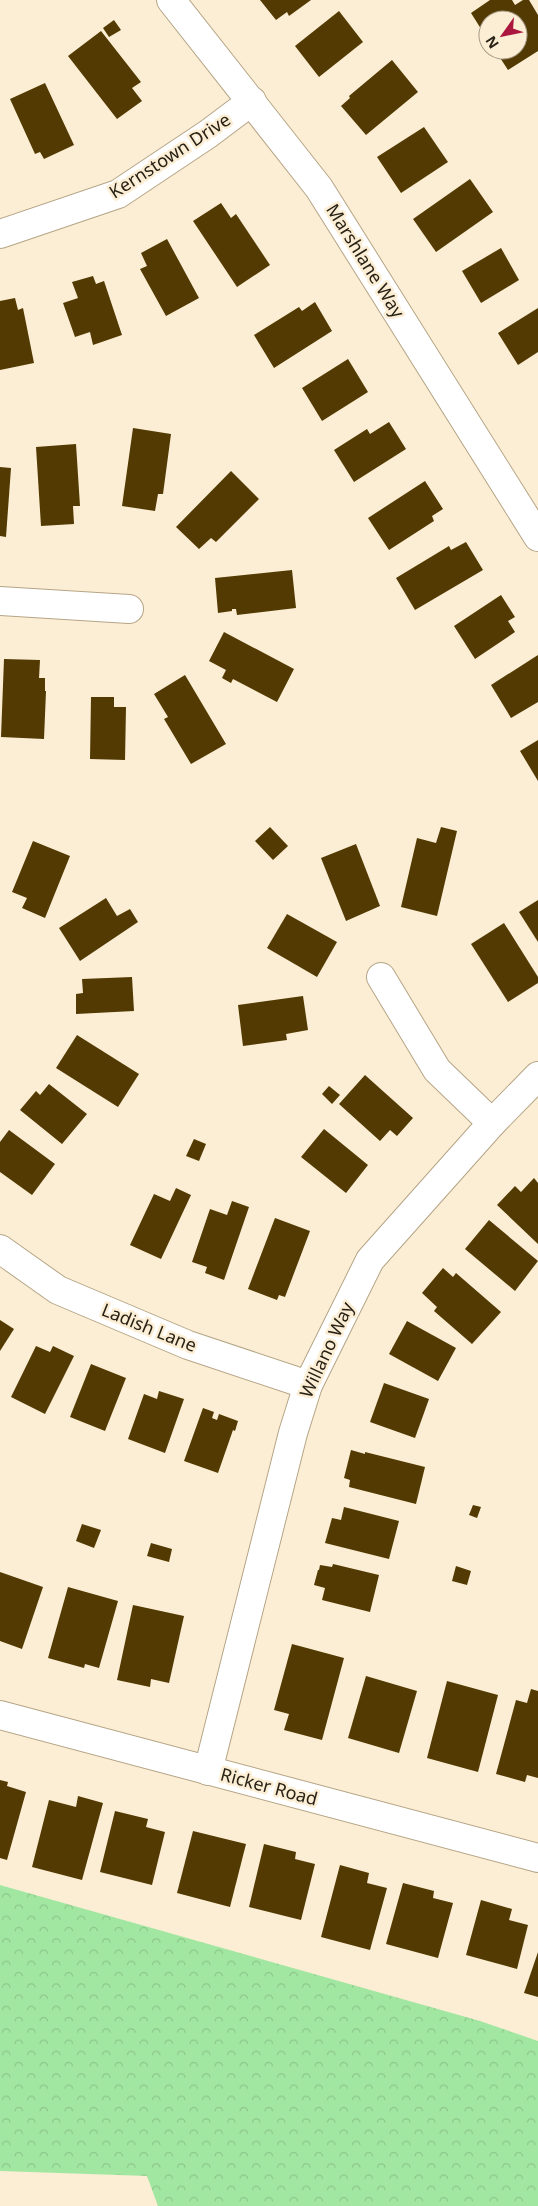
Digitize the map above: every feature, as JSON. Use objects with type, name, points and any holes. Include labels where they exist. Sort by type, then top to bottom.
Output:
[{"type":"street","name":"Marshlane Way","points":[[171,0],[319,188],[538,537]]},
{"type":"street","name":"Kernstown Drive","points":[[0,234],[118,194],[208,134],[252,101]]},
{"type":"street","points":[[0,601],[129,609]]},
{"type":"street","points":[[381,977],[437,1070],[492,1123]]},
{"type":"street","name":"Willano Way","points":[[208,1771],[293,1434],[308,1385],[370,1260],[492,1123],[538,1076]]},
{"type":"street","name":"Ladish Lane","points":[[0,1249],[58,1290],[188,1345],[308,1385]]},
{"type":"street","name":"Ricker Road","points":[[0,1715],[538,1858]]},
{"type":"green space","points":[[0,1885],[480,2021],[538,2041],[538,2206],[158,2206],[147,2176],[0,2171]]},
{"type":"building","points":[[260,0],[311,0],[289,16],[287,12],[276,20]]},
{"type":"building","points":[[490,0],[512,0],[515,5],[523,0],[529,0],[538,15],[538,51],[528,57],[528,10],[478,10],[478,24],[471,13]]},
{"type":"building","points":[[339,11],[363,42],[319,77],[295,46]]},
{"type":"building","points":[[114,20],[121,30],[109,37],[103,28]]},
{"type":"building","points":[[101,31],[141,82],[132,88],[142,101],[117,119],[68,56]]},
{"type":"building","points":[[392,60],[418,92],[366,135],[341,106],[350,98],[349,96]]},
{"type":"building","points":[[502,60],[524,60],[508,70]]},
{"type":"building","points":[[45,83],[74,145],[44,159],[40,152],[35,154],[10,99]]},
{"type":"building","points":[[424,127],[448,162],[401,193],[377,157]]},
{"type":"building","points":[[470,179],[493,212],[436,252],[413,219]]},
{"type":"building","points":[[221,203],[231,218],[236,214],[270,265],[237,287],[193,221]]},
{"type":"building","points":[[167,239],[199,298],[166,316],[140,269],[147,266],[141,253]]},
{"type":"building","points":[[501,248],[519,280],[481,303],[462,271]]},
{"type":"building","points":[[93,276],[96,284],[104,281],[122,335],[93,345],[90,332],[75,337],[63,303],[78,298],[72,282]]},
{"type":"building","points":[[15,298],[18,310],[23,308],[34,363],[0,370],[0,301]]},
{"type":"building","points":[[315,302],[332,331],[274,368],[254,335],[299,307],[302,311]]},
{"type":"building","points":[[538,308],[538,352],[518,365],[498,333]]},
{"type":"building","points":[[348,359],[368,392],[322,421],[302,388]]},
{"type":"building","points":[[389,422],[406,449],[354,482],[334,450],[367,429],[370,434]]},
{"type":"building","points":[[133,428],[171,434],[163,494],[158,494],[155,511],[122,506]]},
{"type":"building","points":[[76,444],[80,506],[73,506],[74,524],[41,526],[36,447]]},
{"type":"building","points":[[0,467],[11,468],[6,537],[0,536]]},
{"type":"building","points":[[231,471],[259,499],[216,542],[211,538],[199,549],[176,527]]},
{"type":"building","points":[[425,481],[443,509],[432,516],[434,521],[389,550],[368,518]]},
{"type":"building","points":[[466,542],[483,570],[415,610],[396,578],[449,546],[451,550]]},
{"type":"building","points":[[292,570],[296,608],[237,615],[236,609],[218,613],[215,578]]},
{"type":"building","points":[[501,595],[515,617],[508,621],[515,632],[475,659],[454,626]]},
{"type":"building","points":[[224,632],[294,669],[277,702],[233,679],[231,683],[222,678],[226,670],[209,661]]},
{"type":"building","points":[[538,655],[538,702],[511,718],[491,685]]},
{"type":"building","points":[[4,659],[40,660],[39,678],[45,678],[46,691],[44,739],[1,737]]},
{"type":"building","points":[[185,675],[226,744],[191,764],[164,719],[168,717],[154,694]]},
{"type":"building","points":[[91,697],[114,697],[114,707],[126,707],[125,760],[90,759]]},
{"type":"building","points":[[538,740],[538,781],[520,751]]},
{"type":"building","points":[[270,827],[288,846],[273,860],[255,841]]},
{"type":"building","points":[[441,827],[457,831],[437,916],[401,907],[417,838],[436,843]]},
{"type":"building","points":[[33,841],[70,856],[45,918],[22,908],[27,898],[12,892]]},
{"type":"building","points":[[356,844],[380,906],[346,921],[321,858]]},
{"type":"building","points":[[106,898],[117,916],[130,909],[138,922],[80,961],[59,928]]},
{"type":"building","points":[[538,900],[538,942],[519,912]]},
{"type":"building","points":[[287,914],[337,942],[317,977],[267,948]]},
{"type":"building","points":[[504,923],[538,977],[538,983],[508,1002],[471,944]]},
{"type":"building","points":[[132,977],[134,1011],[76,1014],[76,994],[83,993],[82,979]]},
{"type":"building","points":[[303,996],[308,1030],[286,1034],[287,1040],[243,1046],[238,1005]]},
{"type":"building","points":[[77,1035],[139,1074],[118,1107],[56,1068]]},
{"type":"building","points":[[365,1075],[413,1118],[397,1136],[390,1130],[380,1141],[339,1104]]},
{"type":"building","points":[[49,1084],[87,1114],[62,1144],[20,1110],[36,1091],[40,1095]]},
{"type":"building","points":[[329,1086],[340,1095],[332,1104],[322,1094]]},
{"type":"building","points":[[324,1129],[368,1165],[346,1193],[301,1157]]},
{"type":"building","points":[[9,1130],[55,1164],[32,1195],[0,1172],[0,1142]]},
{"type":"building","points":[[194,1139],[206,1144],[199,1161],[186,1156]]},
{"type":"building","points":[[534,1178],[538,1183],[538,1244],[497,1205],[515,1186],[521,1192]]},
{"type":"building","points":[[176,1188],[191,1195],[161,1259],[130,1245],[154,1194],[170,1201]]},
{"type":"building","points":[[232,1201],[249,1207],[224,1280],[205,1273],[207,1267],[192,1262],[210,1209],[227,1215]]},
{"type":"building","points":[[275,1218],[310,1231],[285,1297],[279,1295],[277,1300],[248,1289]]},
{"type":"building","points":[[489,1220],[538,1261],[515,1291],[465,1249]]},
{"type":"building","points":[[443,1268],[453,1277],[456,1273],[501,1312],[472,1344],[434,1311],[437,1307],[422,1293]]},
{"type":"building","points":[[0,1320],[14,1329],[0,1351]]},
{"type":"building","points":[[407,1321],[456,1348],[438,1381],[389,1354]]},
{"type":"building","points":[[36,1346],[50,1352],[53,1346],[74,1356],[45,1414],[11,1397]]},
{"type":"building","points":[[91,1364],[126,1378],[105,1431],[70,1417]]},
{"type":"building","points":[[384,1383],[429,1399],[415,1438],[370,1422]]},
{"type":"building","points":[[159,1391],[184,1399],[165,1453],[128,1439],[144,1394],[157,1399]]},
{"type":"building","points":[[203,1408],[214,1412],[212,1418],[217,1420],[219,1414],[238,1421],[218,1473],[184,1461]]},
{"type":"building","points":[[351,1450],[425,1467],[416,1504],[349,1487],[350,1480],[344,1478]]},
{"type":"building","points":[[473,1505],[481,1507],[477,1518],[469,1515]]},
{"type":"building","points":[[344,1507],[399,1521],[389,1559],[325,1543],[332,1518],[341,1520]]},
{"type":"building","points":[[82,1524],[101,1530],[94,1548],[76,1541]]},
{"type":"building","points":[[151,1543],[172,1549],[169,1562],[147,1556]]},
{"type":"building","points":[[333,1564],[379,1575],[370,1612],[322,1600],[325,1588],[314,1585],[318,1570],[320,1565],[332,1567]]},
{"type":"building","points":[[456,1566],[471,1571],[467,1585],[452,1581]]},
{"type":"building","points":[[0,1572],[43,1587],[22,1649],[0,1641]]},
{"type":"building","points":[[68,1587],[118,1601],[99,1668],[85,1664],[84,1668],[48,1658]]},
{"type":"building","points":[[133,1605],[184,1616],[169,1683],[151,1679],[150,1687],[117,1680]]},
{"type":"building","points":[[292,1644],[344,1658],[322,1740],[284,1730],[289,1714],[274,1710]]},
{"type":"building","points":[[366,1676],[417,1691],[399,1753],[348,1738]]},
{"type":"building","points":[[447,1681],[498,1695],[478,1772],[427,1758]]},
{"type":"building","points":[[531,1689],[538,1691],[538,1778],[527,1775],[525,1782],[496,1774],[516,1700],[527,1703]]},
{"type":"building","points":[[0,1780],[8,1782],[7,1786],[26,1792],[7,1860],[0,1858]]},
{"type":"building","points":[[78,1796],[103,1803],[82,1880],[32,1867],[49,1800],[76,1807]]},
{"type":"building","points":[[115,1811],[148,1819],[146,1827],[165,1832],[152,1885],[100,1872]]},
{"type":"building","points":[[193,1831],[246,1844],[230,1907],[177,1893]]},
{"type":"building","points":[[264,1844],[296,1852],[295,1859],[315,1864],[301,1920],[249,1907]]},
{"type":"building","points":[[340,1865],[369,1873],[367,1883],[387,1888],[370,1950],[321,1937]]},
{"type":"building","points":[[403,1883],[434,1891],[433,1898],[453,1903],[438,1958],[386,1944]]},
{"type":"building","points":[[481,1900],[512,1909],[509,1920],[528,1925],[517,1969],[466,1955]]},
{"type":"building","points":[[538,1952],[538,1997],[524,1993]]}]
